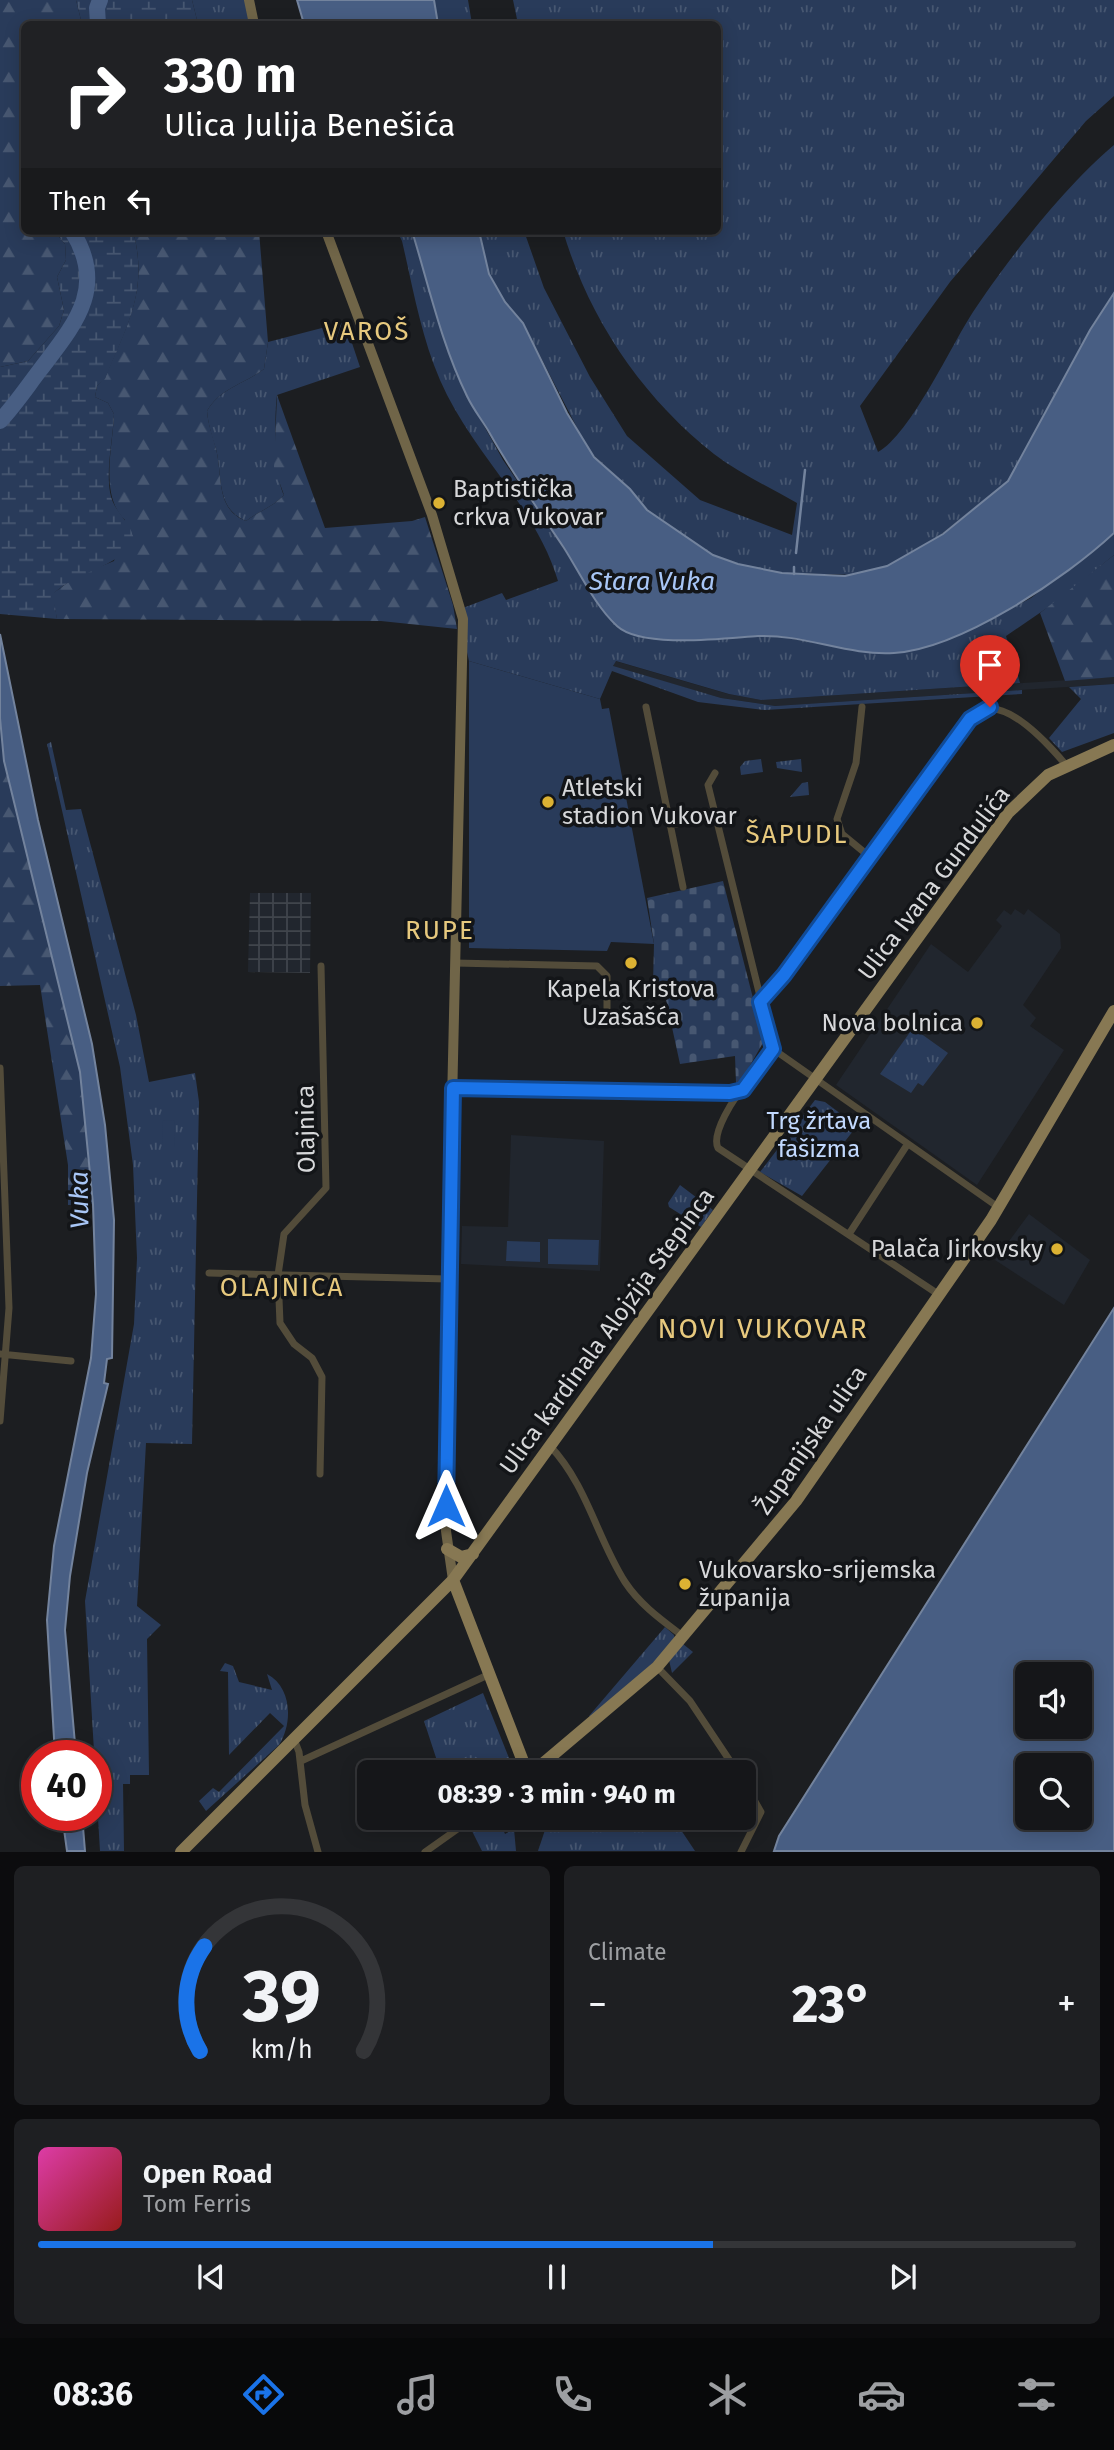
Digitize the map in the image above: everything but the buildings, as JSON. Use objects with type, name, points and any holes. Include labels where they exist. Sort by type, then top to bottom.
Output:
[{"type":"main road","name":"Ulica Ivana Gundulića","points":[[814,1079],[1008,813],[1034,786],[1066,765],[1114,745]]},
{"type":"main road","name":"Županijska ulica","points":[[548,1760],[657,1667],[796,1501],[998,1208],[1114,1010]]},
{"type":"main road","points":[[749,1169],[814,1079]]},
{"type":"main road","name":"Ulica kardinala Alojzija Stepinca","points":[[181,1852],[453,1580],[749,1169]]},
{"type":"main road","points":[[447,1549],[461,1557],[472,1554]]},
{"type":"main road","points":[[453,1580],[524,1760]]},
{"type":"street","points":[[249,0],[253,21]]},
{"type":"street","points":[[327,235],[432,515],[463,619],[448,1279],[447,1549],[453,1580]]},
{"type":"street","points":[[862,706],[856,763],[837,819],[842,834],[870,857]]},
{"type":"street","points":[[646,707],[683,887]]},
{"type":"street","points":[[760,1002],[768,995],[970,719],[984,708],[1008,712],[1066,765]]},
{"type":"street","points":[[715,773],[708,785],[773,1049],[998,1208]]},
{"type":"street","points":[[670,825],[715,817]]},
{"type":"street","points":[[455,963],[597,966],[607,976],[607,1008]]},
{"type":"street","name":"Olajnica","points":[[320,1475],[322,1377],[312,1358],[294,1344],[280,1323],[278,1275],[284,1234],[326,1188],[321,966]]},
{"type":"street","points":[[773,1049],[745,1088],[739,1092],[716,1130],[718,1148],[938,1294]]},
{"type":"street","points":[[0,1068],[8,1215],[0,1421]]},
{"type":"street","points":[[453,1088],[739,1092]]},
{"type":"street","points":[[849,1234],[906,1145]]},
{"type":"street","points":[[209,1273],[448,1279]]},
{"type":"street","points":[[4,1354],[71,1362]]},
{"type":"street","points":[[550,1446],[576,1479],[625,1582],[646,1607],[684,1637]]},
{"type":"street","points":[[657,1667],[690,1701],[729,1760]]},
{"type":"street","points":[[301,1761],[490,1674]]},
{"type":"street","points":[[293,1738],[298,1745],[301,1761],[304,1805],[318,1852]]},
{"type":"street","points":[[756,1803],[761,1812],[756,1822]]},
{"type":"street","points":[[425,1852],[456,1830]]},
{"type":"street","points":[[741,1852],[752,1830]]},
{"type":"shaded area","points":[[615,661],[728,694],[761,700],[1114,677],[1114,684],[775,706],[721,698],[613,667]]},
{"type":"shaded area","points":[[250,893],[311,893],[310,973],[248,972]]},
{"type":"shaded area","points":[[1015,909],[1024,915],[1028,909],[1060,934],[1061,948],[1023,1005],[1036,1018],[1030,1026],[1064,1050],[977,1185],[836,1085],[931,944],[968,972],[1002,926],[996,920],[1004,910],[1011,915]]},
{"type":"shaded area","points":[[511,1135],[604,1141],[600,1271],[461,1264],[462,1226],[508,1227]]},
{"type":"shaded area","points":[[1029,1214],[1090,1260],[1064,1305],[995,1260]]},
{"type":"green space","points":[[0,0],[76,0],[81,21],[21,21],[21,235],[57,235],[65,244],[66,260],[57,277],[64,310],[59,326],[28,361],[0,367]]},
{"type":"green space","points":[[76,0],[192,0],[197,21],[81,21]]},
{"type":"green space","points":[[192,0],[252,0],[254,21],[197,21]]},
{"type":"green space","points":[[434,0],[468,0],[472,21],[438,21]]},
{"type":"green space","points":[[513,0],[1114,0],[1114,96],[1086,121],[950,282],[860,406],[878,452],[890,442],[917,409],[973,312],[1003,269],[1057,202],[1114,145],[1114,293],[1090,330],[1008,481],[929,544],[887,566],[859,575],[782,573],[738,564],[713,555],[647,510],[630,489],[589,451],[523,323],[505,302],[489,274],[480,235],[525,235],[544,288],[590,377],[627,436],[700,500],[792,535],[797,503],[714,454],[688,432],[641,382],[603,325],[587,295],[564,235],[721,235],[721,21],[517,21]]},
{"type":"green space","points":[[57,235],[134,235],[138,272],[133,307],[105,379],[97,386],[95,397],[108,403],[114,414],[109,463],[110,492],[134,540],[118,557],[73,580],[53,594],[57,619],[0,614],[0,367],[28,361],[59,326],[64,310],[57,277],[66,260],[65,244]]},
{"type":"green space","points":[[134,235],[259,235],[268,342],[264,369],[225,392],[207,411],[222,491],[229,508],[236,516],[246,521],[284,495],[274,467],[277,395],[325,528],[412,521],[425,517],[453,605],[457,629],[381,621],[57,619],[52,594],[77,576],[114,561],[125,520],[112,498],[110,484],[114,414],[108,403],[95,397],[97,386],[105,378],[133,307],[137,289],[137,252]]},
{"type":"green space","points":[[399,235],[413,235],[443,336],[478,415],[503,460],[608,614],[648,637],[770,635],[867,652],[894,653],[922,648],[989,620],[1031,598],[1114,533],[1114,555],[1060,599],[1006,636],[1020,683],[761,700],[729,694],[616,661],[613,666],[721,698],[775,706],[1022,690],[1022,694],[765,710],[698,702],[612,671],[600,699],[469,661],[463,608],[502,593],[506,600],[558,581],[535,528],[468,431],[440,380],[423,329]]},
{"type":"green space","points":[[345,322],[360,367],[277,395],[277,462],[284,495],[246,521],[229,508],[225,500],[207,411],[225,392],[264,369],[268,342]]},
{"type":"green space","points":[[1114,555],[1114,677],[1065,681],[1040,613]]},
{"type":"green space","name":"Atletski stadion Vukovar","points":[[469,661],[600,699],[602,709],[609,708],[654,944],[611,942],[607,951],[469,948]]},
{"type":"green space","points":[[1114,684],[1114,733],[1062,752],[1049,738],[1081,699],[1069,687]]},
{"type":"green space","points":[[0,718],[4,761],[80,1072],[93,1204],[68,1205],[68,1165],[40,985],[0,986]]},
{"type":"green space","points":[[51,742],[66,810],[81,809],[136,1015],[149,1082],[195,1073],[199,1102],[192,1444],[146,1443],[137,1606],[161,1625],[147,1639],[149,1775],[130,1775],[130,1784],[123,1784],[124,1851],[100,1851],[99,1831],[112,1831],[112,1740],[93,1740],[85,1601],[134,1324],[137,1258],[133,1165],[120,1067],[47,744]]},
{"type":"green space","points":[[761,759],[763,772],[741,775],[740,767],[745,761]]},
{"type":"green space","points":[[801,759],[802,772],[777,768],[776,762]]},
{"type":"green space","points":[[808,782],[809,795],[790,797],[802,783]]},
{"type":"green space","points":[[723,881],[764,1041],[740,1083],[736,1083],[735,1056],[680,1064],[663,986],[653,984],[654,944],[647,898]]},
{"type":"green space","points":[[913,1028],[948,1053],[923,1086],[918,1083],[911,1093],[880,1074]]},
{"type":"green space","name":"Trg žrtava fašizma","points":[[815,1100],[825,1102],[857,1126],[802,1196],[760,1172]]},
{"type":"green space","points":[[174,1120],[175,1147],[163,1147],[162,1121]]},
{"type":"green space","points":[[680,1185],[713,1210],[701,1227],[669,1207],[668,1203]]},
{"type":"green space","points":[[548,1239],[599,1240],[598,1265],[548,1264]]},
{"type":"green space","points":[[507,1241],[540,1242],[540,1262],[506,1261]]},
{"type":"green space","points":[[665,1627],[674,1635],[675,1641],[594,1721],[589,1716]]},
{"type":"green space","points":[[683,1644],[693,1652],[672,1673],[669,1660]]},
{"type":"green space","points":[[225,1663],[233,1666],[239,1682],[272,1690],[267,1674],[275,1680],[281,1687],[288,1706],[287,1726],[279,1745],[206,1811],[199,1801],[213,1788],[219,1792],[284,1726],[270,1713],[229,1755],[228,1672],[220,1671]]},
{"type":"green space","points":[[483,1693],[510,1760],[437,1760],[424,1721]]},
{"type":"green space","points":[[472,1830],[503,1830],[505,1834],[514,1830],[516,1851],[482,1851]]},
{"type":"green space","points":[[545,1830],[681,1830],[695,1851],[538,1851]]},
{"type":"water","points":[[297,0],[434,0],[438,21],[303,21]]},
{"type":"water","name":"Stara Vuka","points":[[413,235],[480,235],[489,274],[505,302],[523,323],[567,413],[594,457],[630,489],[647,510],[713,555],[738,564],[782,573],[845,576],[887,566],[943,534],[1008,481],[1090,330],[1114,293],[1114,533],[1069,570],[1011,608],[949,639],[920,649],[877,653],[775,636],[706,640],[645,638],[617,626],[595,599],[469,401],[443,335]]},
{"type":"water","points":[[0,634],[38,820],[92,1044],[105,1125],[114,1220],[112,1358],[107,1359],[104,1383],[108,1384],[87,1473],[70,1576],[65,1630],[75,1740],[54,1740],[47,1620],[54,1546],[91,1358],[96,1294],[93,1204],[80,1072],[4,761],[0,718]]},
{"type":"water","points":[[1114,1308],[1114,1851],[774,1851],[779,1836]]},
{"type":"water","points":[[64,1831],[83,1831],[85,1851],[67,1851]]},
{"type":"waterway","name":"Vuka","points":[[98,21],[97,8],[100,0]]},
{"type":"waterway","name":"Vuka","points":[[0,421],[64,337],[82,305],[87,288],[87,270],[74,235]]},
{"type":"waterway","points":[[796,553],[805,470]]},
{"type":"waterway","points":[[794,567],[794,574]]},
{"type":"place","name":"Baptistička crkva Vukovar","points":[[439,503]]},
{"type":"place","name":"Atletski stadion Vukovar","points":[[548,802]]},
{"type":"place","name":"Kapela Kristova Uzašašća","points":[[631,963]]},
{"type":"place","name":"Nova bolnica","points":[[977,1023]]},
{"type":"place","name":"Palača Jirkovsky","points":[[1057,1249]]},
{"type":"place","name":"Vukovarsko-srijemska županija","points":[[685,1584]]},
{"type":"district","name":"VAROŠ","points":[[367,331]]},
{"type":"district","name":"ŠAPUDL","points":[[797,834]]},
{"type":"district","name":"RUPE","points":[[440,930]]},
{"type":"district","name":"OLAJNICA","points":[[282,1287]]},
{"type":"district","name":"NOVI VUKOVAR","points":[[763,1328]]},
{"type":"route","points":[[446,1506],[453,1088],[730,1093],[743,1090],[773,1049],[760,1002],[784,975],[970,719],[984,708],[990,707]]}]
